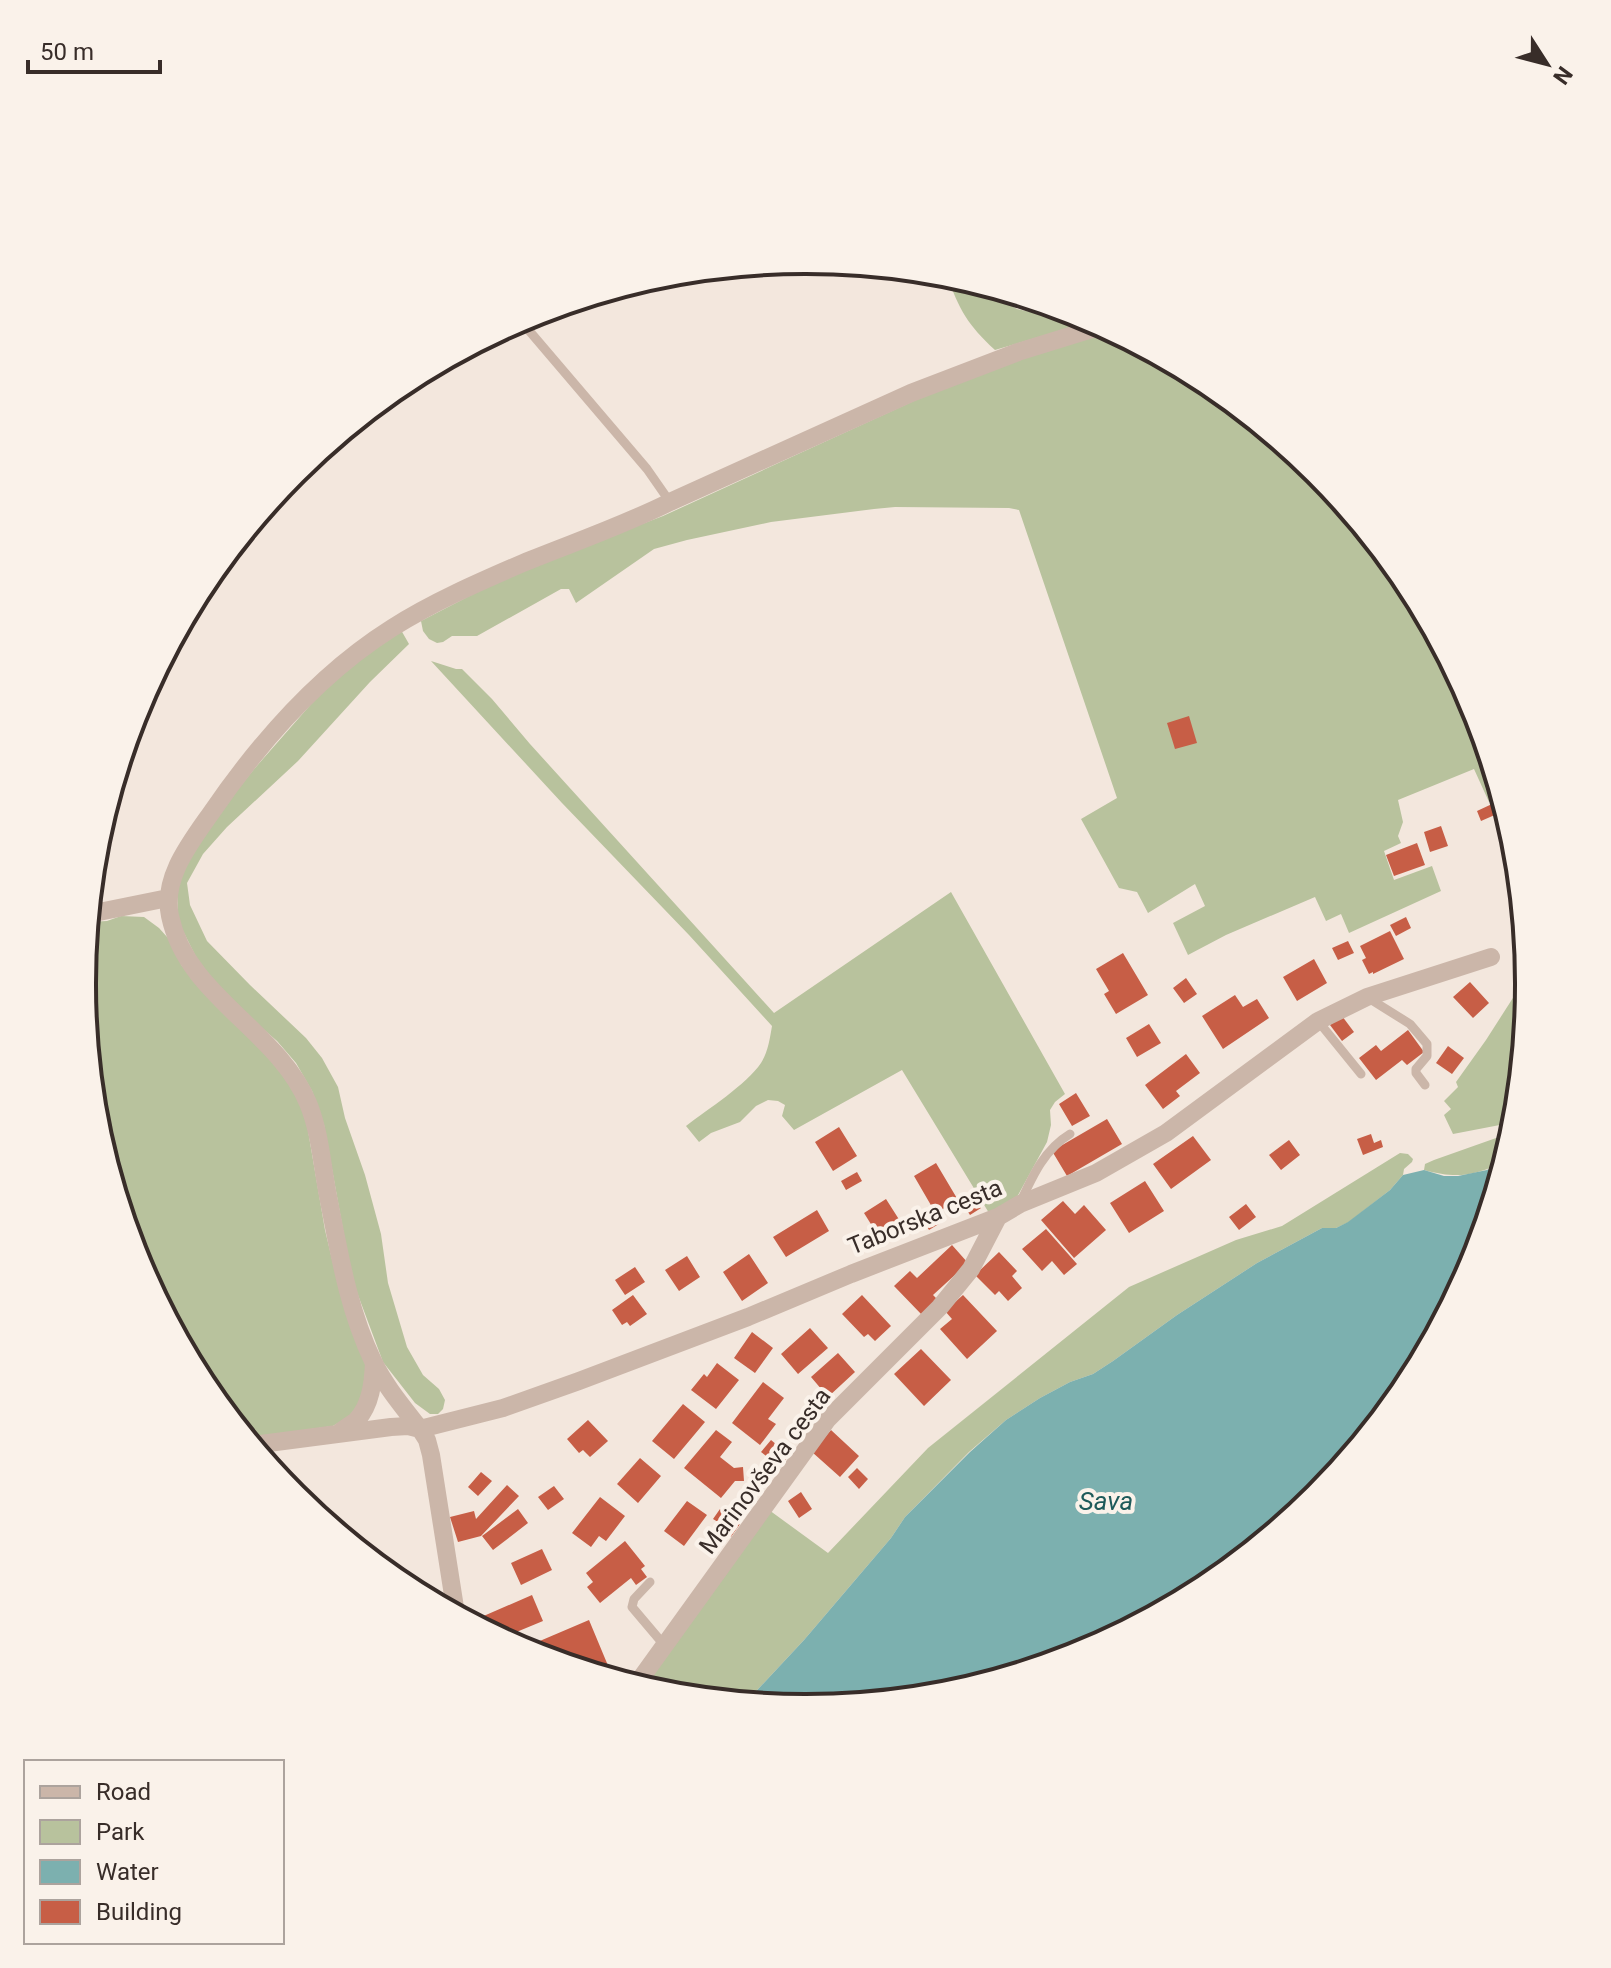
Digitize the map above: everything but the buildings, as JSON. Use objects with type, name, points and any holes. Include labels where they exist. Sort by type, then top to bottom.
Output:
[{"type":"street","points":[[454,1599],[427,1440],[374,1363],[353,1310],[342,1269],[318,1136],[308,1102],[276,1052],[208,987],[191,964],[174,930],[168,898],[172,879],[186,850],[231,785],[313,689],[392,628],[522,564],[632,521],[911,393],[1018,352],[1083,332]]},
{"type":"street","points":[[100,912],[168,898]]},
{"type":"street","name":"Taborska cesta","points":[[420,1429],[503,1408],[579,1381],[998,1217],[1020,1204],[1096,1173],[1166,1133],[1318,1021],[1367,997],[1491,957]]},
{"type":"street","name":"Marinovševa cesta","points":[[644,1674],[827,1420],[940,1307],[971,1269],[998,1217]]},
{"type":"street","points":[[338,1433],[357,1420],[367,1403],[373,1385],[374,1363]]},
{"type":"street","points":[[265,1443],[391,1427],[420,1429]]},
{"type":"lane","points":[[529,331],[647,469],[670,502]]},
{"type":"lane","points":[[1367,997],[1410,1024],[1427,1044],[1427,1056],[1416,1069],[1425,1085]]},
{"type":"lane","points":[[1318,1021],[1361,1074]]},
{"type":"lane","points":[[1020,1204],[1046,1155],[1058,1141],[1070,1134]]},
{"type":"lane","points":[[650,1582],[634,1599],[632,1607],[665,1646]]},
{"type":"green space","points":[[953,290],[1039,314],[1072,327],[995,350],[965,316]]},
{"type":"green space","points":[[1090,335],[1200,394],[1273,451],[1339,516],[1395,590],[1442,670],[1461,712],[1491,800],[1489,802],[1474,769],[1398,800],[1403,822],[1398,836],[1401,843],[1384,851],[1394,880],[1432,866],[1441,891],[1349,933],[1341,914],[1326,921],[1315,897],[1226,935],[1188,955],[1173,923],[1205,906],[1195,884],[1148,913],[1137,892],[1119,888],[1081,819],[1117,798],[1019,510],[895,507],[771,522],[654,549],[576,603],[569,589],[561,589],[477,636],[452,636],[437,643],[423,631],[421,621],[516,572],[663,516],[977,372]]},
{"type":"green space","points":[[401,630],[409,644],[298,761],[227,827],[203,854],[187,883],[190,905],[207,941],[306,1038],[322,1058],[338,1087],[381,1234],[388,1283],[407,1347],[423,1375],[439,1389],[445,1400],[438,1414],[430,1414],[415,1403],[383,1362],[352,1279],[324,1125],[312,1091],[296,1063],[277,1041],[229,999],[199,963],[178,921],[177,884],[206,828],[334,678]]},
{"type":"green space","points":[[431,661],[462,669],[492,699],[774,1013],[951,892],[1065,1094],[1050,1110],[1047,1142],[1017,1197],[989,1213],[902,1070],[794,1130],[782,1116],[785,1105],[768,1100],[756,1106],[740,1122],[711,1133],[699,1142],[686,1126],[736,1088],[761,1063],[772,1026]]},
{"type":"green space","points":[[121,916],[144,917],[159,928],[168,938],[182,966],[276,1061],[291,1084],[306,1119],[325,1230],[337,1280],[368,1378],[358,1406],[333,1426],[259,1436],[191,1339],[150,1256],[120,1168],[102,1077],[96,984],[99,921]]},
{"type":"green space","points":[[1514,996],[1509,1077],[1500,1125],[1453,1134],[1444,1115],[1451,1109],[1444,1101],[1458,1087],[1456,1082]]},
{"type":"green space","points":[[1498,1137],[1491,1168],[1456,1175],[1424,1170],[1425,1164]]},
{"type":"green space","points":[[1400,1153],[1408,1154],[1413,1159],[1390,1190],[1349,1222],[1336,1228],[1322,1228],[1257,1263],[1093,1374],[1070,1382],[1006,1420],[969,1452],[905,1517],[891,1538],[804,1640],[756,1692],[651,1676],[769,1510],[828,1553],[928,1448],[1129,1287],[1236,1240],[1282,1226]]},
{"type":"water","name":"Sava","points":[[1491,1168],[1461,1256],[1420,1339],[1395,1378],[1339,1452],[1307,1486],[1237,1547],[1200,1574],[1119,1620],[1077,1639],[989,1669],[944,1680],[852,1692],[756,1692],[804,1640],[891,1538],[905,1517],[1006,1420],[1070,1382],[1093,1374],[1257,1263],[1322,1228],[1336,1228],[1348,1222],[1390,1190],[1403,1175],[1424,1170],[1444,1176],[1458,1176]]}]
